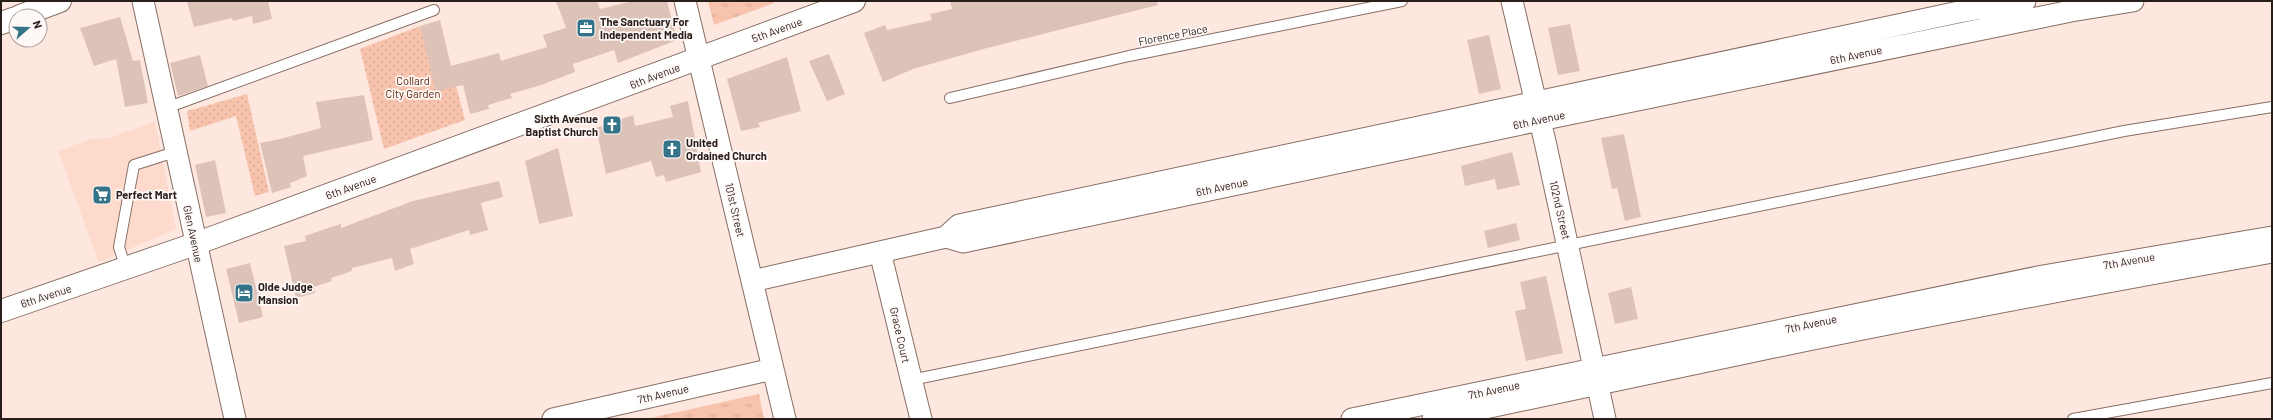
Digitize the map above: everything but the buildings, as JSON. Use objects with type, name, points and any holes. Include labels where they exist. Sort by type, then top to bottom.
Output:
[{"type":"street","points":[[41,8],[60,1]]},
{"type":"street","name":"Glen Avenue","points":[[143,1],[234,419]]},
{"type":"street","name":"101st Street","points":[[685,1],[785,419]]},
{"type":"street","name":"5th Avenue","points":[[699,59],[854,1]]},
{"type":"street","name":"102nd Street","points":[[1512,1],[1568,244],[1605,419]]},
{"type":"street","name":"6th Avenue","points":[[752,281],[946,237],[963,242],[1538,112],[2027,7],[2133,1]]},
{"type":"street","name":"6th Avenue","points":[[1,311],[126,269],[699,59]]},
{"type":"street","name":"7th Avenue","points":[[1352,419],[1596,377],[2272,237]]},
{"type":"street","name":"Grace Court","points":[[880,252],[921,419]]},
{"type":"street","name":"7th Avenue","points":[[2054,282],[2272,252]]},
{"type":"street","name":"7th Avenue","points":[[553,419],[628,411],[773,369]]},
{"type":"street","name":"7th Avenue","points":[[1433,419],[1596,377]]},
{"type":"lane","name":"Florence Place","points":[[950,98],[1129,56],[1402,1]]},
{"type":"lane","points":[[166,108],[434,10]]},
{"type":"lane","points":[[911,380],[2124,131],[2272,107]]},
{"type":"lane","points":[[126,269],[119,247],[134,165],[175,152]]},
{"type":"lane","points":[[2073,419],[2272,383]]},
{"type":"shaded area","points":[[155,121],[176,229],[99,262],[58,151],[91,139],[110,138]]},
{"type":"green space","points":[[708,1],[773,1],[774,3],[714,25]]},
{"type":"green space","name":"Collard City Garden","points":[[420,26],[426,47],[445,44],[465,120],[384,149],[360,49]]},
{"type":"green space","points":[[247,94],[269,192],[255,196],[236,116],[190,131],[187,111]]},
{"type":"green space","points":[[759,394],[764,419],[646,419]]},
{"type":"place","name":"The Sanctuary For Independent Media","points":[[586,28]]},
{"type":"place","name":"Sixth Avenue Baptist Church","points":[[612,125]]},
{"type":"place","name":"United Ordained Church","points":[[672,149]]},
{"type":"place","name":"Perfect Mart","points":[[102,195]]},
{"type":"place","name":"Olde Judge Mansion","points":[[244,293]]}]
